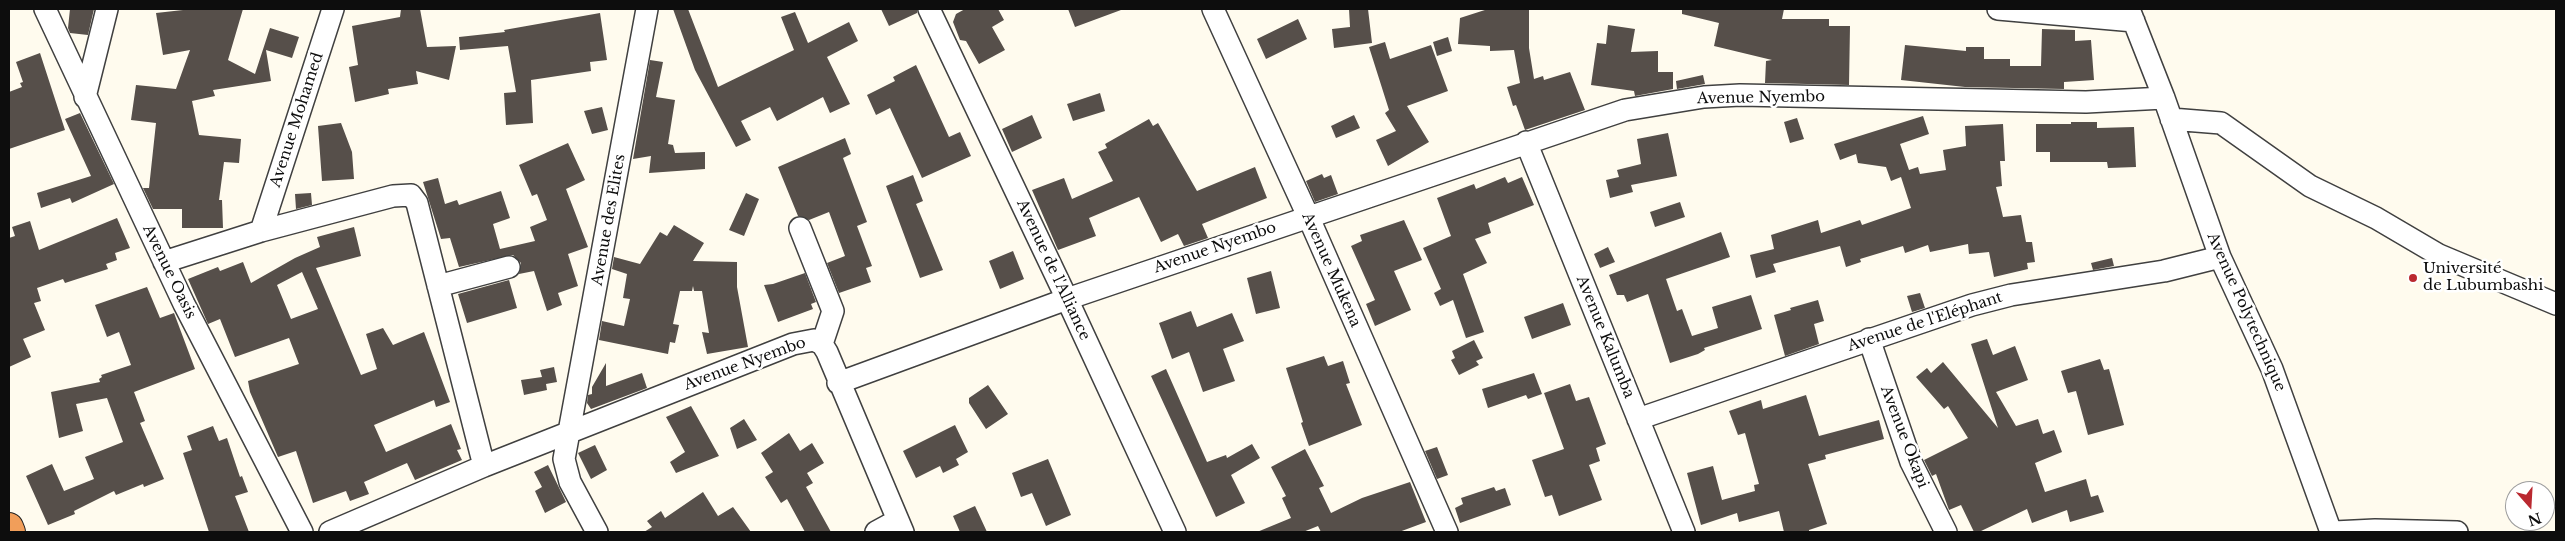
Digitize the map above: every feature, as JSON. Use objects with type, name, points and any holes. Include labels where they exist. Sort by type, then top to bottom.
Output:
[{"type":"highway","points":[[9,527],[11,532]]},
{"type":"street","name":"Avenue Oasis","points":[[45,9],[164,262],[302,532]]},
{"type":"street","points":[[85,97],[107,9]]},
{"type":"street","name":"Avenue Mohamed","points":[[261,232],[334,9]]},
{"type":"street","name":"Avenue des Elites","points":[[597,532],[566,470],[564,459],[647,9]]},
{"type":"street","name":"Avenue de l'Alliance","points":[[929,9],[1068,299],[1175,532]]},
{"type":"street","name":"Avenue Mukena","points":[[1213,9],[1230,51],[1308,216],[1447,532]]},
{"type":"street","points":[[1998,9],[2132,15]]},
{"type":"street","name":"Avenue Polytechnique","points":[[2132,15],[2164,98],[2220,257],[2272,369],[2332,532]]},
{"type":"street","name":"Avenue Nyembo","points":[[332,532],[484,466],[793,344],[814,340],[822,344],[838,383],[1068,299],[1526,142],[1625,110],[1704,97],[1740,95],[2086,102],[2164,98]]},
{"type":"street","points":[[2171,119],[2221,123],[2310,186],[2376,218],[2439,256],[2556,304]]},
{"type":"street","name":"Avenue Kalumba","points":[[1526,142],[1684,532]]},
{"type":"street","points":[[164,262],[261,232],[393,196],[411,195],[417,203],[484,466]]},
{"type":"street","points":[[800,228],[833,310],[822,344]]},
{"type":"street","name":"Avenue de l'Eléphant","points":[[1638,419],[1972,305],[2011,295],[2164,272],[2220,257]]},
{"type":"street","points":[[438,286],[510,267]]},
{"type":"street","name":"Avenue Okapi","points":[[1869,339],[1911,462],[1946,532]]},
{"type":"street","points":[[838,383],[900,526],[876,532]]},
{"type":"street","points":[[2332,532],[2375,530],[2457,532]]},
{"type":"building","points":[[70,9],[94,9],[88,35],[70,33],[68,28]]},
{"type":"building","points":[[192,9],[243,9],[228,60],[255,74],[270,28],[299,37],[292,58],[266,50],[271,81],[213,90],[215,96],[192,101],[199,135],[241,139],[239,163],[224,162],[219,200],[222,200],[223,228],[182,228],[182,209],[153,209],[143,188],[149,188],[156,123],[131,120],[136,85],[176,89],[190,50],[163,55],[156,13]]},
{"type":"building","points":[[401,9],[420,9],[427,47],[456,46],[449,80],[416,71],[418,84],[388,89],[389,94],[355,102],[349,67],[358,65],[352,26],[400,17]]},
{"type":"building","points":[[673,9],[688,9],[718,87],[794,50],[781,17],[795,12],[808,43],[849,22],[858,41],[827,57],[850,104],[830,113],[823,97],[777,121],[770,107],[741,121],[751,140],[736,147],[695,70]]},
{"type":"building","points":[[881,9],[917,9],[917,13],[889,26]]},
{"type":"building","points":[[965,9],[998,9],[1004,20],[992,27],[1005,50],[979,64],[966,41],[960,40],[953,22],[956,14]]},
{"type":"building","points":[[1068,9],[1121,9],[1121,10],[1075,27]]},
{"type":"building","points":[[1349,9],[1368,9],[1372,43],[1334,48],[1332,29],[1350,27]]},
{"type":"building","points":[[1488,9],[1529,9],[1529,48],[1534,79],[1543,76],[1544,80],[1570,72],[1585,110],[1525,130],[1516,105],[1513,106],[1507,87],[1520,83],[1514,50],[1490,51],[1490,46],[1458,44],[1460,18]]},
{"type":"building","points":[[1682,9],[1784,9],[1782,19],[1829,19],[1829,26],[1850,26],[1849,85],[1765,83],[1766,61],[1772,60],[1714,46],[1719,23],[1682,14]]},
{"type":"building","points":[[600,13],[607,60],[590,62],[591,71],[531,80],[533,123],[506,125],[504,93],[516,92],[508,46],[460,50],[459,37],[505,32],[504,30]]},
{"type":"building","points":[[1298,19],[1307,39],[1266,59],[1257,39]]},
{"type":"building","points":[[1608,25],[1635,29],[1631,52],[1658,51],[1658,72],[1673,72],[1673,89],[1635,96],[1634,91],[1591,85],[1597,43],[1606,44]]},
{"type":"building","points":[[2042,29],[2075,30],[2075,41],[2091,40],[2094,80],[2064,82],[2064,89],[1965,87],[1901,80],[1905,45],[1966,51],[1966,47],[1984,47],[1984,59],[2010,59],[2010,66],[2041,66]]},
{"type":"building","points":[[1448,37],[1452,51],[1437,56],[1433,42]]},
{"type":"building","points":[[1385,42],[1390,59],[1431,45],[1448,91],[1407,106],[1429,142],[1388,166],[1376,140],[1396,131],[1385,113],[1389,110],[1369,47]]},
{"type":"building","points":[[40,53],[65,130],[9,149],[9,92],[22,87],[20,83],[23,82],[16,62]]},
{"type":"building","points":[[650,60],[663,62],[656,97],[675,100],[668,144],[673,145],[675,153],[705,152],[705,169],[649,173],[651,156],[633,159]]},
{"type":"building","points":[[916,65],[949,137],[960,132],[971,156],[922,178],[890,108],[876,115],[867,95],[895,81],[893,77]]},
{"type":"building","points":[[1703,75],[1705,84],[1677,89],[1676,81]]},
{"type":"building","points":[[1100,93],[1105,111],[1073,121],[1067,104]]},
{"type":"building","points":[[602,107],[608,130],[592,134],[584,111]]},
{"type":"building","points":[[80,113],[114,184],[72,203],[70,198],[41,208],[37,193],[91,176],[65,119]]},
{"type":"building","points":[[1032,115],[1042,138],[1012,152],[1002,129]]},
{"type":"building","points":[[1354,115],[1360,128],[1336,138],[1331,126]]},
{"type":"building","points":[[1923,116],[1929,134],[1900,144],[1909,170],[1918,167],[1920,174],[1946,170],[1943,150],[1966,146],[1965,126],[2003,124],[2005,161],[2000,161],[2002,186],[1996,187],[2003,217],[2021,215],[2026,242],[2032,242],[2035,262],[2027,263],[2028,269],[1994,277],[1989,252],[1969,254],[1968,244],[1930,252],[1928,245],[1905,253],[1903,246],[1860,259],[1861,262],[1846,267],[1840,246],[1773,264],[1776,272],[1756,278],[1750,255],[1774,249],[1771,235],[1818,220],[1821,233],[1860,220],[1862,225],[1911,208],[1901,177],[1891,181],[1886,167],[1858,163],[1856,154],[1840,160],[1834,144]]},
{"type":"building","points":[[1797,118],[1804,139],[1790,143],[1784,122]]},
{"type":"building","points":[[1149,119],[1153,126],[1158,123],[1197,191],[1255,167],[1267,198],[1202,224],[1208,238],[1184,246],[1178,234],[1161,242],[1139,197],[1089,218],[1096,236],[1058,250],[1032,190],[1064,178],[1072,199],[1113,181],[1098,152],[1107,148],[1105,144]]},
{"type":"building","points":[[2071,122],[2097,122],[2097,128],[2134,127],[2136,167],[2108,168],[2107,162],[2050,162],[2050,152],[2036,152],[2036,124],[2071,124]]},
{"type":"building","points":[[341,123],[352,152],[354,179],[322,181],[318,126]]},
{"type":"building","points":[[1668,133],[1677,176],[1631,185],[1633,192],[1610,198],[1606,180],[1619,177],[1617,170],[1641,164],[1637,139]]},
{"type":"building","points":[[845,138],[851,154],[843,158],[867,222],[857,226],[872,266],[866,268],[871,282],[839,293],[827,263],[845,256],[829,212],[809,220],[798,216],[778,167]]},
{"type":"building","points":[[568,143],[585,180],[566,189],[588,247],[568,254],[578,286],[558,293],[562,305],[547,311],[534,271],[519,274],[521,263],[513,255],[459,267],[450,238],[441,239],[423,182],[438,178],[445,204],[457,200],[459,205],[501,191],[510,218],[493,224],[500,249],[535,241],[530,227],[547,220],[537,194],[532,196],[519,165]]},
{"type":"building","points":[[1322,174],[1324,178],[1331,175],[1338,194],[1315,202],[1306,181]]},
{"type":"building","points":[[913,175],[923,201],[916,204],[943,270],[920,278],[886,186]]},
{"type":"building","points":[[1505,177],[1508,183],[1522,177],[1534,205],[1488,223],[1491,233],[1475,239],[1487,263],[1463,274],[1484,332],[1466,338],[1453,300],[1440,306],[1434,293],[1441,289],[1423,248],[1451,236],[1437,198],[1474,184],[1476,189]]},
{"type":"building","points":[[311,193],[312,205],[296,209],[295,194]]},
{"type":"building","points":[[746,193],[759,199],[744,236],[729,230]]},
{"type":"building","points":[[1680,202],[1685,217],[1655,227],[1650,212]]},
{"type":"building","points":[[117,218],[130,248],[115,253],[117,260],[106,264],[108,269],[65,283],[63,279],[37,288],[41,301],[34,303],[45,330],[23,339],[31,357],[9,367],[9,238],[15,236],[12,227],[30,221],[39,250]]},
{"type":"building","points":[[1404,220],[1422,260],[1394,271],[1411,310],[1375,326],[1366,304],[1375,300],[1351,246],[1362,241],[1360,235]]},
{"type":"building","points":[[674,225],[704,243],[693,261],[737,262],[737,287],[748,347],[707,354],[702,332],[709,333],[702,291],[694,291],[693,286],[692,291],[680,291],[673,324],[679,325],[675,343],[670,342],[668,354],[599,340],[602,321],[624,326],[630,299],[623,298],[627,274],[612,269],[614,257],[640,264],[660,232],[667,236]]},
{"type":"building","points":[[354,227],[361,256],[316,268],[361,375],[377,369],[366,334],[383,328],[393,345],[424,332],[450,402],[436,407],[434,400],[374,425],[386,452],[451,424],[461,449],[457,450],[462,460],[415,480],[407,463],[364,482],[369,494],[350,501],[346,491],[313,503],[296,451],[278,457],[250,392],[248,381],[299,364],[289,338],[235,357],[220,319],[208,324],[188,279],[218,267],[220,271],[243,262],[251,283],[295,258],[320,247],[317,237]],"holes":[[[302,272],[318,309],[291,319],[277,285]]]},
{"type":"building","points":[[1721,232],[1730,257],[1666,279],[1677,311],[1682,309],[1692,336],[1718,328],[1712,307],[1751,295],[1762,329],[1704,348],[1705,350],[1698,354],[1670,363],[1648,294],[1627,302],[1624,295],[1617,295],[1609,275]]},
{"type":"building","points":[[1608,247],[1615,262],[1600,268],[1594,254]]},
{"type":"building","points":[[1013,251],[1024,279],[1000,289],[989,261]]},
{"type":"building","points":[[2112,258],[2114,266],[2093,270],[2091,263]]},
{"type":"building","points":[[1271,271],[1280,308],[1256,314],[1247,278]]},
{"type":"building","points":[[805,273],[816,302],[811,304],[813,309],[778,322],[764,285],[773,284]]},
{"type":"building","points":[[509,280],[517,308],[467,323],[458,294]]},
{"type":"building","points":[[147,287],[160,318],[174,313],[195,369],[134,392],[145,421],[140,423],[164,479],[144,487],[143,484],[116,495],[114,491],[74,511],[75,514],[48,525],[26,476],[52,464],[64,491],[94,479],[85,457],[123,442],[107,398],[76,404],[83,431],[59,438],[51,392],[100,382],[101,375],[131,365],[119,332],[107,337],[95,305]]},
{"type":"building","points":[[1920,293],[1925,308],[1912,312],[1907,296]]},
{"type":"building","points":[[1818,300],[1824,321],[1814,324],[1819,344],[1785,356],[1774,315]]},
{"type":"building","points":[[1563,303],[1571,325],[1532,339],[1524,317]]},
{"type":"building","points":[[1191,311],[1197,327],[1232,313],[1244,341],[1223,349],[1235,381],[1203,392],[1189,352],[1172,359],[1159,323]]},
{"type":"building","points":[[1987,339],[1993,355],[2015,346],[2028,380],[1996,392],[2016,426],[2038,419],[2043,434],[2054,430],[2062,452],[2035,463],[2045,492],[2086,479],[2091,497],[2098,495],[2104,512],[2070,522],[2067,510],[2032,523],[2027,509],[1979,532],[1974,532],[1961,505],[1949,510],[1936,474],[1932,476],[1924,460],[1968,438],[1948,406],[1944,409],[1916,377],[1927,368],[1931,373],[1943,362],[1998,428],[1971,344]]},
{"type":"building","points":[[1474,340],[1483,358],[1476,361],[1479,365],[1459,375],[1451,360],[1455,358],[1452,351]]},
{"type":"building","points":[[1324,356],[1328,366],[1343,361],[1350,383],[1346,384],[1362,425],[1309,446],[1286,368]]},
{"type":"building","points":[[2100,359],[2104,370],[2109,369],[2124,425],[2088,435],[2076,391],[2068,393],[2061,371]]},
{"type":"building","points":[[606,363],[606,386],[642,373],[647,388],[591,409],[587,403],[588,395],[592,394],[592,387]]},
{"type":"building","points":[[554,367],[557,382],[546,384],[547,390],[524,395],[521,380],[542,377],[540,370]]},
{"type":"building","points":[[1166,369],[1207,462],[1226,455],[1227,458],[1252,444],[1260,458],[1231,475],[1245,503],[1216,517],[1151,376]]},
{"type":"building","points":[[1534,373],[1542,394],[1528,399],[1526,395],[1488,408],[1482,389]]},
{"type":"building","points":[[1570,384],[1576,401],[1589,397],[1606,444],[1596,448],[1600,461],[1589,465],[1602,500],[1559,516],[1552,495],[1545,497],[1532,460],[1564,449],[1544,393]]},
{"type":"building","points":[[988,385],[1008,414],[986,429],[969,403],[969,398]]},
{"type":"building","points":[[1806,395],[1819,436],[1879,420],[1884,439],[1825,455],[1826,459],[1808,464],[1827,524],[1809,530],[1809,532],[1784,532],[1779,511],[1739,522],[1737,513],[1701,525],[1687,473],[1713,466],[1722,500],[1755,491],[1754,485],[1759,484],[1745,433],[1738,435],[1729,411],[1761,400],[1763,409]]},
{"type":"building","points":[[691,406],[719,456],[676,473],[670,462],[685,452],[666,417]]},
{"type":"building","points":[[744,419],[757,440],[737,449],[730,428]]},
{"type":"building","points":[[955,425],[968,452],[956,459],[959,465],[943,473],[940,466],[916,478],[903,451]]},
{"type":"building","points":[[213,426],[219,441],[227,438],[240,477],[242,476],[248,492],[235,496],[249,532],[209,532],[183,453],[192,450],[187,436]]},
{"type":"building","points":[[789,433],[800,451],[812,443],[824,463],[807,473],[813,483],[806,487],[831,532],[805,532],[787,499],[781,503],[765,477],[773,472],[761,453]]},
{"type":"building","points":[[595,445],[607,470],[591,479],[578,453]]},
{"type":"building","points":[[1437,447],[1448,475],[1437,479],[1425,451]]},
{"type":"building","points":[[1305,449],[1324,486],[1319,488],[1331,513],[1362,498],[1410,482],[1426,522],[1399,532],[1321,532],[1318,526],[1303,532],[1257,532],[1291,518],[1282,498],[1286,496],[1271,467]]},
{"type":"building","points":[[1048,459],[1071,515],[1046,526],[1032,493],[1021,497],[1012,473]]},
{"type":"building","points":[[548,465],[566,502],[545,513],[535,491],[542,487],[534,472]]},
{"type":"building","points":[[1494,487],[1496,491],[1505,488],[1511,505],[1460,523],[1455,508],[1463,504],[1461,498]]},
{"type":"building","points":[[703,492],[718,516],[733,507],[751,532],[644,532],[652,527],[647,521],[661,511],[665,518]]},
{"type":"building","points":[[975,506],[987,532],[960,532],[953,516]]},
{"type":"place","name":"Université de Lubumbashi","points":[[2413,278]]}]
